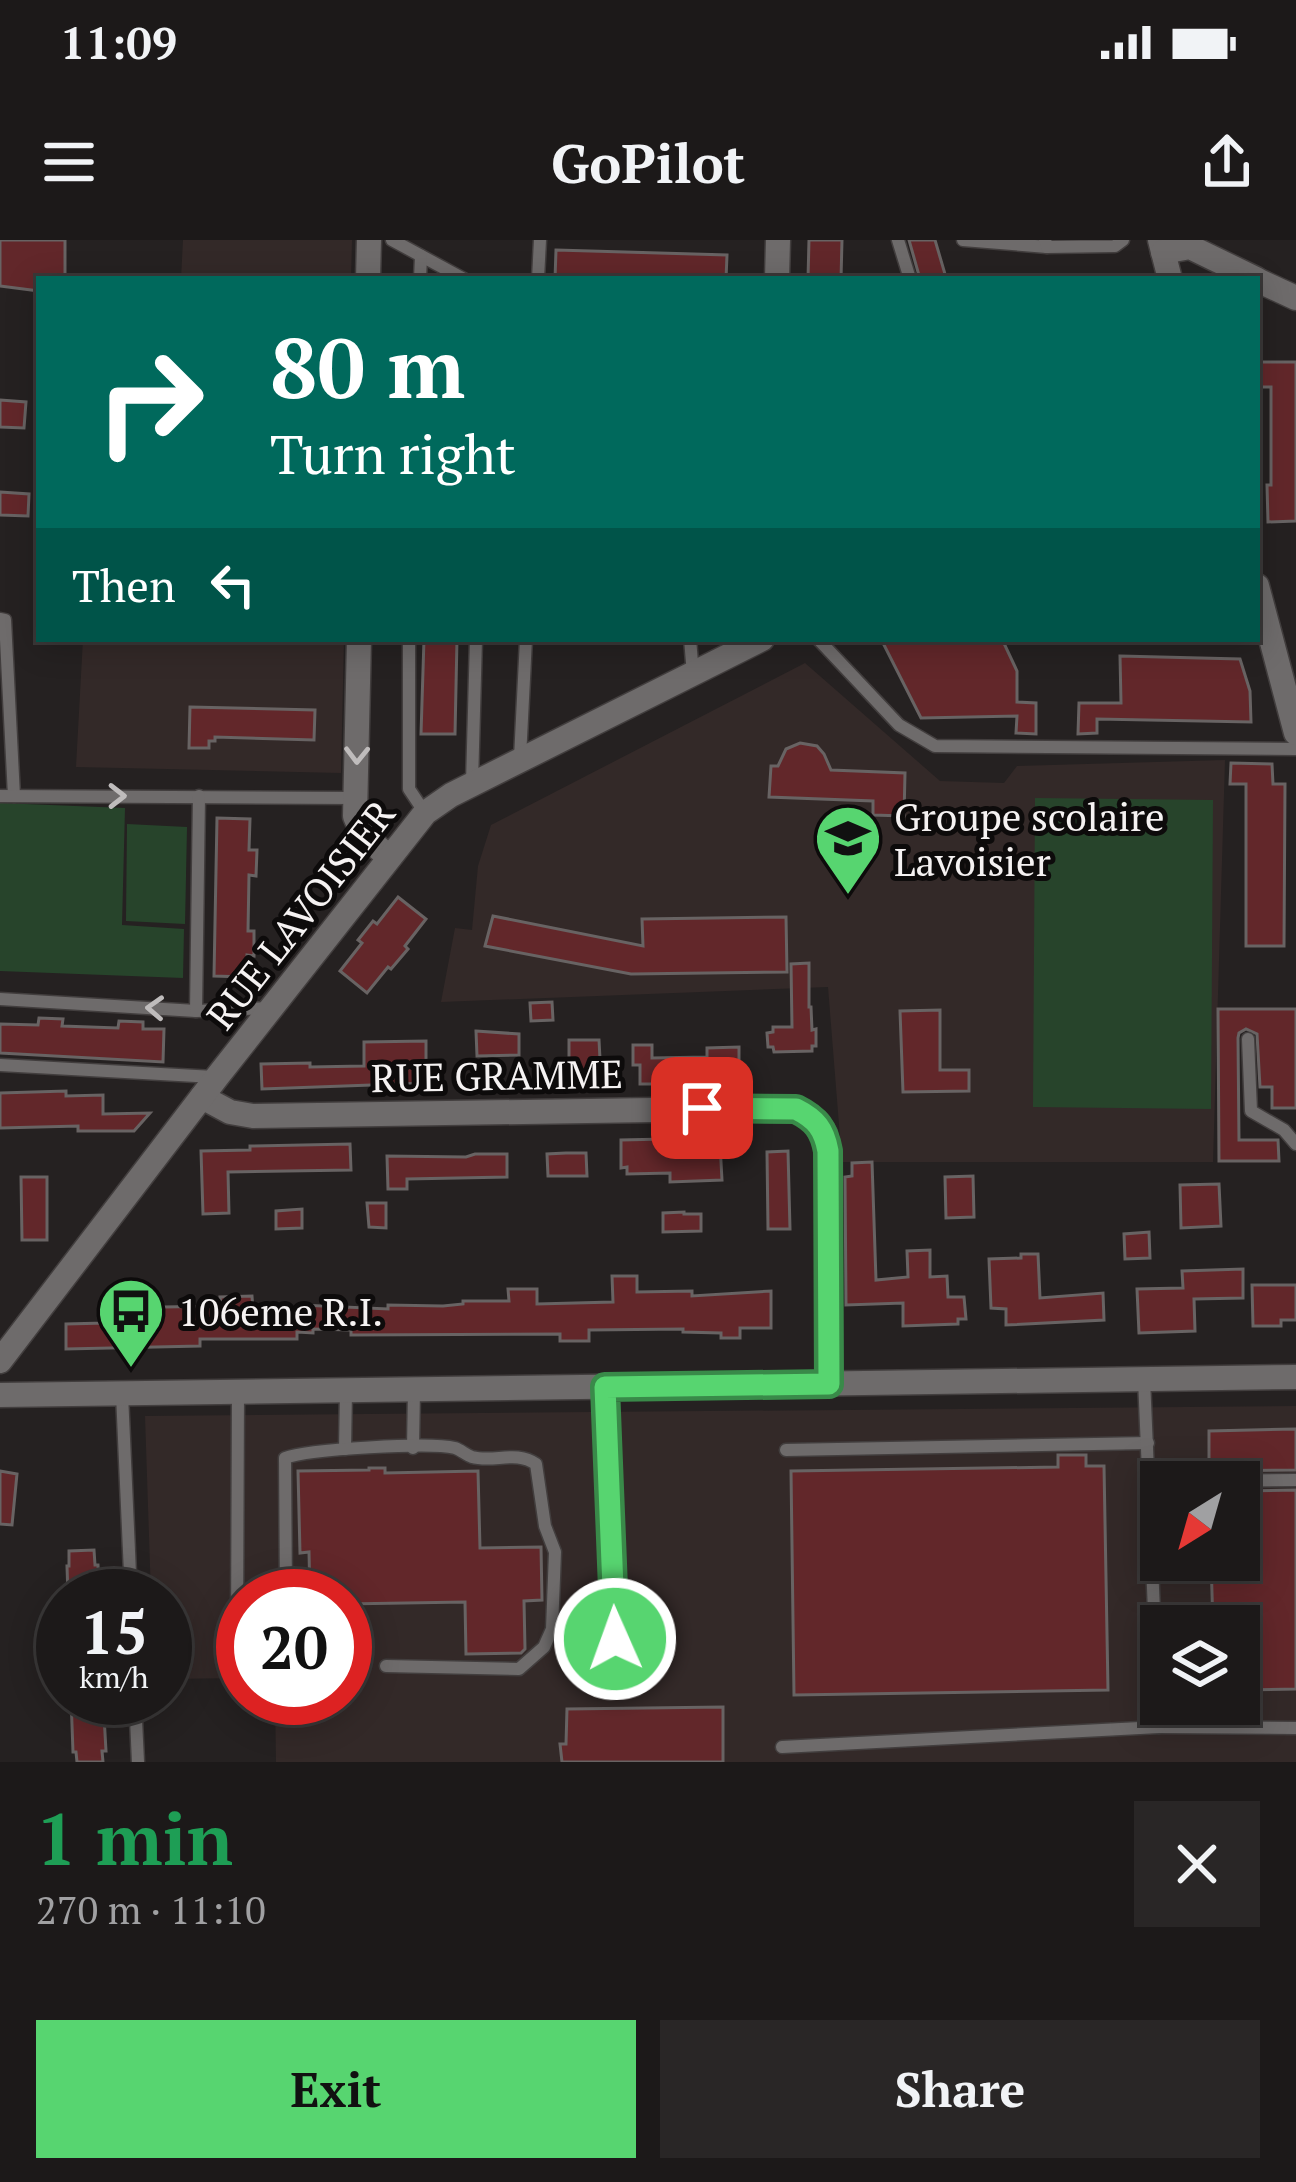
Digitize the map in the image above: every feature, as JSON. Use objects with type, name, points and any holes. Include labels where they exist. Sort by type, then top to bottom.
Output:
[{"type":"street","points":[[368,276],[369,240]]},
{"type":"street","points":[[777,276],[778,240]]},
{"type":"street","points":[[1169,276],[1161,246],[1190,248],[1250,276]]},
{"type":"street","points":[[1260,281],[1296,298]]},
{"type":"street","points":[[1260,597],[1296,733]]},
{"type":"street","points":[[359,642],[357,826],[389,857]]},
{"type":"street","name":"RUE LAVOISIER","points":[[0,1361],[425,813],[472,784],[756,642]]},
{"type":"street","name":"RUE GRAMME","points":[[209,1087],[230,1112],[253,1116],[796,1109],[825,1134],[828,1151],[829,1384]]},
{"type":"street","points":[[0,1396],[1296,1377]]},
{"type":"lane","points":[[392,240],[458,276]]},
{"type":"lane","points":[[538,276],[540,240]]},
{"type":"lane","points":[[898,240],[909,276]]},
{"type":"lane","points":[[963,240],[1115,246],[1123,240]]},
{"type":"lane","points":[[420,276],[421,256]]},
{"type":"lane","points":[[0,620],[5,620],[7,796],[356,798]]},
{"type":"lane","points":[[409,642],[409,789],[425,813]]},
{"type":"lane","points":[[472,784],[476,642]]},
{"type":"lane","points":[[520,760],[526,642]]},
{"type":"lane","points":[[690,642],[692,674]]},
{"type":"lane","points":[[821,642],[899,725],[935,746],[1296,748]]},
{"type":"lane","points":[[196,1011],[199,796]]},
{"type":"lane","points":[[0,999],[196,1011],[272,1008]]},
{"type":"lane","points":[[1248,1039],[1251,1111],[1284,1130],[1296,1144]]},
{"type":"lane","points":[[0,1065],[209,1087]]},
{"type":"lane","points":[[1144,1379],[1148,1461]]},
{"type":"lane","points":[[605,1387],[616,1681]]},
{"type":"lane","points":[[345,1449],[346,1390]]},
{"type":"lane","points":[[413,1448],[414,1390]]},
{"type":"lane","points":[[237,1569],[238,1392]]},
{"type":"lane","points":[[122,1394],[130,1569]]},
{"type":"lane","points":[[786,1450],[1148,1443]]},
{"type":"lane","points":[[286,1569],[284,1458],[345,1449],[453,1448],[474,1458],[525,1457],[536,1464],[545,1526],[555,1552],[552,1629],[544,1647],[519,1669],[386,1666]]},
{"type":"lane","points":[[1260,1480],[1296,1480]]},
{"type":"lane","points":[[1153,1581],[1159,1727]]},
{"type":"lane","points":[[137,1725],[138,1762]]},
{"type":"lane","points":[[782,1747],[1159,1727],[1296,1728]]},
{"type":"shaded area","points":[[183,240],[352,240],[351,276],[181,276]]},
{"type":"shaded area","points":[[83,642],[344,642],[341,773],[76,767]]},
{"type":"shaded area","name":"Groupe scolaire Lavoisier","points":[[805,663],[940,781],[1004,783],[1017,766],[1225,760],[1213,1162],[842,1162],[828,987],[441,1002],[455,928],[472,930],[478,866],[491,825]]},
{"type":"shaded area","points":[[1296,1406],[1296,1762],[276,1762],[275,1725],[372,1725],[372,1569],[216,1569],[216,1678],[192,1679],[192,1569],[150,1569],[145,1416]]},
{"type":"green space","points":[[1035,798],[1213,800],[1211,1109],[1033,1107]]},
{"type":"green space","points":[[0,803],[125,808],[122,925],[184,929],[183,978],[0,971]]},
{"type":"green space","points":[[127,824],[187,827],[185,924],[126,921]]},
{"type":"building","points":[[0,240],[65,240],[65,276],[36,276],[36,291],[0,286]]},
{"type":"building","points":[[809,240],[842,240],[841,276],[808,276]]},
{"type":"building","points":[[909,240],[935,240],[945,274],[919,276]]},
{"type":"building","points":[[556,250],[727,255],[726,276],[555,276]]},
{"type":"building","points":[[1260,362],[1296,362],[1296,521],[1268,522],[1271,387],[1260,387]]},
{"type":"building","points":[[0,400],[26,402],[24,428],[0,427]]},
{"type":"building","points":[[0,492],[29,494],[28,516],[0,515]]},
{"type":"building","points":[[424,642],[457,642],[455,734],[421,734]]},
{"type":"building","points":[[883,642],[1003,642],[1017,671],[1017,702],[1036,703],[1036,734],[1016,733],[1017,716],[921,718]]},
{"type":"building","points":[[1120,656],[1240,659],[1250,691],[1251,722],[1097,719],[1097,733],[1078,734],[1079,703],[1121,703]]},
{"type":"building","points":[[190,707],[315,710],[314,740],[215,737],[209,748],[189,748]]},
{"type":"building","points":[[800,743],[817,746],[831,770],[905,773],[904,816],[873,815],[873,801],[769,797],[771,766],[778,766],[786,749]]},
{"type":"building","points":[[1231,763],[1272,764],[1273,784],[1285,784],[1284,946],[1246,946],[1246,784],[1230,784]]},
{"type":"building","points":[[217,818],[250,819],[249,850],[257,850],[256,876],[249,875],[248,931],[254,931],[254,956],[247,955],[246,977],[214,976]]},
{"type":"building","points":[[398,897],[426,919],[405,946],[408,949],[367,993],[340,971],[362,943],[358,940]]},
{"type":"building","points":[[493,916],[643,946],[642,919],[786,917],[787,972],[631,974],[485,946]]},
{"type":"building","points":[[809,963],[809,1007],[816,1046],[812,1051],[774,1052],[768,1047],[767,1033],[773,1027],[792,1027],[791,964]]},
{"type":"building","points":[[552,1002],[553,1020],[531,1021],[530,1003]]},
{"type":"building","points":[[1218,1009],[1296,1009],[1296,1108],[1272,1108],[1272,1087],[1260,1087],[1257,1034],[1246,1029],[1238,1038],[1239,1140],[1278,1140],[1279,1161],[1219,1161]]},
{"type":"building","points":[[940,1010],[940,1070],[969,1070],[969,1091],[903,1092],[900,1011]]},
{"type":"building","points":[[39,1018],[63,1019],[62,1026],[118,1028],[119,1021],[143,1022],[143,1029],[164,1029],[163,1062],[0,1053],[0,1024],[38,1025]]},
{"type":"building","points":[[476,1031],[519,1034],[519,1055],[477,1056]]},
{"type":"building","points":[[569,1040],[599,1040],[600,1059],[592,1059],[592,1080],[569,1080]]},
{"type":"building","points":[[426,1041],[426,1083],[262,1089],[261,1064],[364,1066],[364,1042]]},
{"type":"building","points":[[633,1045],[652,1045],[652,1058],[707,1057],[707,1048],[739,1047],[739,1076],[682,1076],[682,1084],[640,1084]]},
{"type":"building","points":[[66,1091],[66,1096],[103,1095],[103,1114],[150,1113],[134,1131],[78,1131],[78,1126],[0,1128],[0,1093]]},
{"type":"building","points":[[665,1139],[665,1146],[720,1144],[722,1180],[670,1182],[670,1173],[627,1174],[627,1167],[621,1168],[621,1140]]},
{"type":"building","points":[[350,1144],[351,1170],[228,1172],[229,1213],[203,1214],[201,1151]]},
{"type":"building","points":[[788,1151],[790,1229],[768,1229],[767,1152]]},
{"type":"building","points":[[586,1153],[587,1176],[548,1176],[547,1154]]},
{"type":"building","points":[[507,1154],[507,1177],[407,1179],[407,1189],[388,1189],[387,1156]]},
{"type":"building","points":[[872,1162],[876,1280],[908,1277],[907,1251],[930,1250],[930,1277],[947,1276],[948,1297],[964,1297],[966,1319],[958,1319],[958,1324],[903,1326],[903,1303],[846,1305],[845,1177],[852,1176],[852,1163]]},
{"type":"building","points":[[973,1176],[974,1217],[946,1218],[945,1177]]},
{"type":"building","points":[[21,1177],[47,1177],[47,1240],[22,1240]]},
{"type":"building","points":[[1219,1184],[1221,1226],[1181,1228],[1180,1185]]},
{"type":"building","points":[[367,1203],[386,1203],[386,1228],[369,1227]]},
{"type":"building","points":[[302,1209],[302,1228],[276,1229],[276,1211]]},
{"type":"building","points":[[663,1213],[701,1214],[701,1231],[663,1232]]},
{"type":"building","points":[[1149,1232],[1150,1258],[1125,1259],[1124,1234]]},
{"type":"building","points":[[1021,1254],[1038,1254],[1040,1298],[1103,1293],[1104,1320],[1006,1325],[1006,1309],[991,1308],[989,1259],[1021,1258]]},
{"type":"building","points":[[1243,1269],[1243,1298],[1194,1299],[1195,1331],[1139,1333],[1137,1289],[1183,1288],[1182,1271]]},
{"type":"building","points":[[612,1276],[637,1276],[637,1292],[692,1291],[692,1296],[771,1291],[771,1328],[740,1328],[740,1338],[683,1329],[589,1330],[589,1341],[560,1341],[560,1334],[351,1335],[351,1330],[313,1329],[313,1333],[297,1332],[297,1339],[200,1339],[200,1346],[66,1349],[66,1324],[105,1323],[105,1308],[221,1306],[220,1297],[252,1296],[253,1310],[301,1309],[301,1305],[388,1309],[388,1305],[509,1301],[508,1289],[537,1289],[537,1304],[613,1302]]},
{"type":"building","points":[[1252,1285],[1296,1285],[1296,1320],[1281,1320],[1281,1326],[1253,1326]]},
{"type":"building","points":[[1296,1429],[1296,1470],[1260,1470],[1260,1461],[1209,1461],[1209,1431]]},
{"type":"building","points":[[1058,1455],[1086,1455],[1086,1466],[1104,1466],[1108,1690],[794,1695],[791,1471],[1058,1467]]},
{"type":"building","points":[[0,1471],[17,1474],[12,1525],[0,1524]]},
{"type":"building","points":[[298,1471],[478,1471],[480,1548],[541,1547],[542,1600],[524,1601],[525,1649],[521,1653],[466,1654],[465,1602],[372,1604],[372,1569],[309,1569],[309,1552],[300,1553]]},
{"type":"building","points":[[1296,1490],[1296,1689],[1260,1690],[1260,1605],[1212,1605],[1212,1581],[1260,1581],[1260,1491]]},
{"type":"building","points":[[94,1550],[98,1569],[67,1569],[69,1551]]},
{"type":"building","points":[[723,1707],[723,1762],[562,1762],[560,1744],[566,1744],[567,1709]]},
{"type":"building","points":[[72,1725],[105,1725],[103,1762],[77,1762]]},
{"type":"place","name":"Groupe scolaire Lavoisier","points":[[848,897]]},
{"type":"place","name":"106eme R.I.","points":[[131,1370]]},
{"type":"route","points":[[615,1639],[605,1387],[829,1384],[825,1134],[796,1109],[702,1108]]}]
